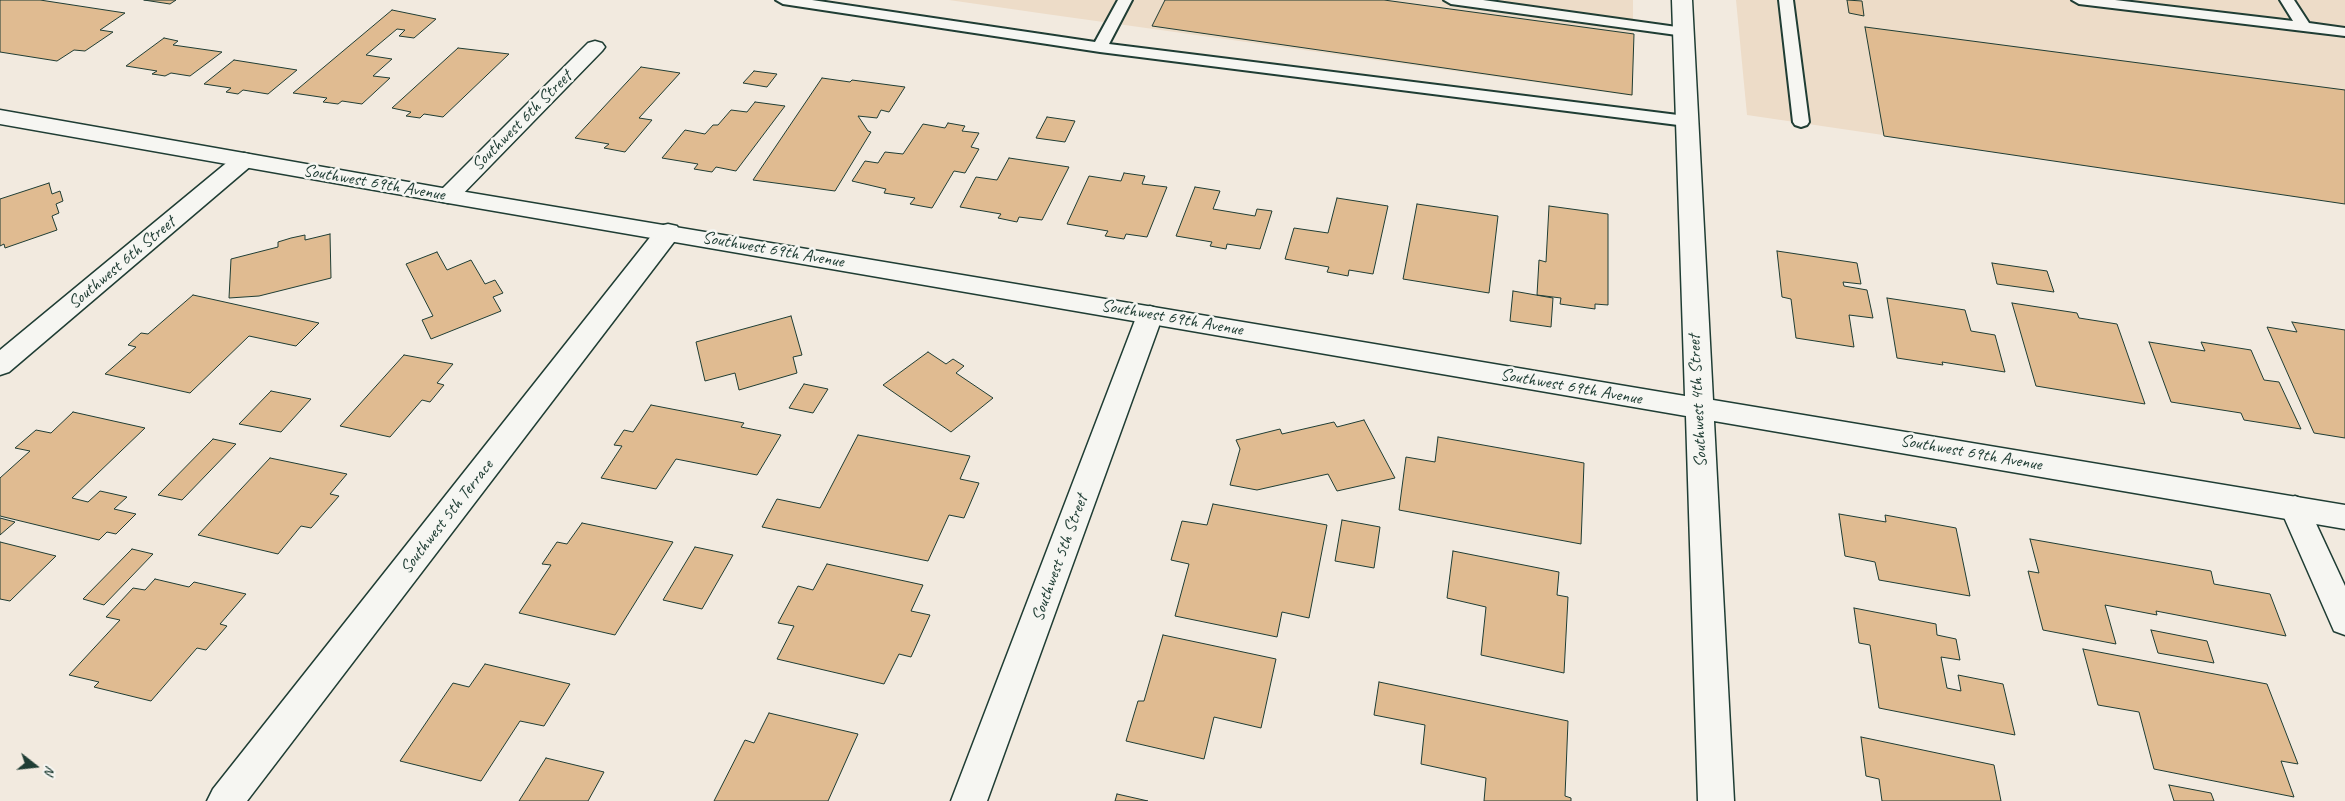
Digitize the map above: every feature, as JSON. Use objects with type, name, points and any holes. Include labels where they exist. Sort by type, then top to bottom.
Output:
[{"type":"street","name":"Southwest 4th Street","points":[[1682,0],[1716,801]]},
{"type":"street","name":"Southwest 6th Street","points":[[448,196],[595,47]]},
{"type":"street","name":"Southwest 69th Avenue","points":[[0,117],[448,196],[2345,516]]},
{"type":"street","name":"Southwest 6th Street","points":[[0,366],[244,160]]},
{"type":"street","name":"Southwest 5th Terrace","points":[[225,801],[668,232]]},
{"type":"street","name":"Southwest 5th Street","points":[[969,801],[1150,314]]},
{"type":"street","points":[[2295,508],[2345,622]]},
{"type":"lane","points":[[783,0],[1100,46],[1686,121]]},
{"type":"lane","points":[[1100,46],[1125,0]]},
{"type":"lane","points":[[1451,0],[1684,32]]},
{"type":"lane","points":[[1786,0],[1801,122]]},
{"type":"lane","points":[[2079,0],[2345,32]]},
{"type":"lane","points":[[2286,0],[2304,27]]},
{"type":"shaded area","points":[[949,0],[1633,0],[1633,96],[1046,14]]},
{"type":"shaded area","points":[[1736,0],[2345,0],[2345,203],[1747,115]]},
{"type":"building","points":[[0,0],[40,0],[125,13],[100,30],[113,32],[85,51],[74,50],[57,61],[0,52]]},
{"type":"building","points":[[144,0],[176,0],[170,4]]},
{"type":"building","points":[[1165,0],[1384,0],[1634,34],[1632,95],[1152,26]]},
{"type":"building","points":[[1847,0],[1862,1],[1864,16],[1849,13]]},
{"type":"building","points":[[392,10],[436,19],[414,38],[399,36],[405,30],[397,29],[366,55],[392,59],[373,76],[390,78],[362,104],[342,101],[338,104],[323,102],[327,98],[293,93]]},
{"type":"building","points":[[1865,27],[2345,90],[2345,204],[1884,136]]},
{"type":"building","points":[[164,38],[178,41],[173,45],[222,52],[190,76],[171,73],[165,76],[152,74],[157,71],[126,66]]},
{"type":"building","points":[[458,48],[509,54],[443,117],[424,114],[420,118],[406,116],[411,112],[392,108]]},
{"type":"building","points":[[234,60],[297,70],[268,94],[243,90],[238,94],[226,92],[231,88],[204,84]]},
{"type":"building","points":[[641,67],[680,73],[639,118],[652,120],[625,152],[604,148],[609,144],[575,138]]},
{"type":"building","points":[[754,71],[777,74],[767,87],[743,83]]},
{"type":"building","points":[[822,78],[905,87],[889,112],[881,110],[877,118],[858,116],[868,131],[871,132],[835,191],[753,180]]},
{"type":"building","points":[[755,102],[785,106],[736,171],[716,167],[712,172],[694,169],[698,164],[662,158],[685,130],[705,134],[713,125],[718,125],[731,110],[747,112]]},
{"type":"building","points":[[1047,117],[1075,121],[1065,142],[1036,138]]},
{"type":"building","points":[[948,123],[965,126],[962,131],[979,133],[971,147],[979,149],[965,173],[954,171],[932,208],[910,204],[915,198],[884,193],[886,189],[852,181],[865,161],[878,163],[885,152],[903,154],[923,124],[945,128]]},
{"type":"building","points":[[1009,158],[1069,167],[1042,220],[1019,217],[1017,222],[998,218],[1001,214],[960,207],[976,177],[997,180]]},
{"type":"building","points":[[1124,173],[1145,176],[1142,184],[1167,187],[1147,237],[1126,234],[1124,239],[1105,236],[1108,231],[1067,224],[1089,176],[1121,181]]},
{"type":"building","points":[[49,183],[52,194],[60,191],[63,201],[56,204],[59,213],[52,216],[57,230],[5,248],[4,244],[0,246],[0,199]]},
{"type":"building","points":[[1195,187],[1220,191],[1213,209],[1255,216],[1257,209],[1272,211],[1260,249],[1227,244],[1226,249],[1210,246],[1212,242],[1176,236]]},
{"type":"building","points":[[1337,198],[1388,206],[1373,274],[1349,270],[1348,276],[1327,272],[1329,267],[1285,259],[1294,228],[1328,233]]},
{"type":"building","points":[[1417,204],[1498,216],[1489,293],[1403,279]]},
{"type":"building","points":[[1549,206],[1608,214],[1608,305],[1595,304],[1595,309],[1560,304],[1561,298],[1537,295],[1539,260],[1546,262]]},
{"type":"building","points":[[330,234],[331,278],[259,296],[229,298],[231,259],[278,247],[278,242],[291,238],[305,235],[305,240]]},
{"type":"building","points":[[1777,251],[1857,263],[1861,284],[1843,282],[1844,286],[1867,290],[1873,318],[1849,315],[1854,347],[1796,338],[1791,299],[1782,297]]},
{"type":"building","points":[[437,252],[447,270],[471,260],[485,284],[495,280],[503,293],[493,297],[501,311],[431,339],[422,320],[433,316],[406,264]]},
{"type":"building","points":[[1992,263],[2047,271],[2054,292],[1997,284]]},
{"type":"building","points":[[1513,291],[1553,298],[1551,327],[1510,321]]},
{"type":"building","points":[[193,295],[319,323],[296,346],[249,336],[190,393],[105,374],[136,347],[128,345],[141,333],[148,334]]},
{"type":"building","points":[[1887,298],[1965,310],[1971,331],[1995,335],[2005,372],[1942,362],[1943,365],[1897,358]]},
{"type":"building","points":[[2012,303],[2077,313],[2079,318],[2117,324],[2145,404],[2036,386]]},
{"type":"building","points":[[791,316],[802,355],[793,357],[797,373],[739,390],[735,373],[705,381],[696,342]]},
{"type":"building","points":[[2292,322],[2345,330],[2345,438],[2314,433],[2267,327],[2297,332]]},
{"type":"building","points":[[2149,342],[2205,351],[2201,342],[2251,350],[2264,380],[2279,382],[2301,429],[2244,420],[2241,413],[2171,402]]},
{"type":"building","points":[[928,352],[946,364],[953,359],[964,366],[956,373],[993,398],[951,432],[883,385]]},
{"type":"building","points":[[404,355],[453,364],[437,383],[444,385],[430,402],[422,400],[390,437],[340,426]]},
{"type":"building","points":[[804,384],[828,389],[813,413],[789,408]]},
{"type":"building","points":[[271,391],[311,399],[281,432],[239,424]]},
{"type":"building","points":[[651,405],[744,423],[741,427],[781,435],[757,475],[676,459],[656,489],[601,478],[622,446],[614,445],[624,430],[633,432]]},
{"type":"building","points":[[73,412],[145,428],[72,498],[88,502],[100,491],[127,497],[114,509],[136,514],[116,534],[107,532],[99,540],[0,516],[0,478],[30,451],[15,448],[36,430],[51,433]]},
{"type":"building","points":[[1364,420],[1395,478],[1337,491],[1328,474],[1257,490],[1230,485],[1240,449],[1236,440],[1280,429],[1282,434],[1334,422],[1337,427]]},
{"type":"building","points":[[858,435],[970,456],[960,479],[979,483],[964,518],[949,515],[928,561],[762,527],[777,499],[820,508]]},
{"type":"building","points":[[1438,437],[1584,463],[1581,544],[1399,510],[1406,457],[1435,462]]},
{"type":"building","points":[[213,439],[236,444],[182,500],[158,495]]},
{"type":"building","points":[[270,458],[347,474],[330,494],[339,496],[311,528],[301,526],[278,554],[198,535]]},
{"type":"building","points":[[1213,504],[1327,525],[1309,618],[1282,612],[1277,637],[1175,616],[1189,564],[1171,560],[1182,521],[1207,525]]},
{"type":"building","points":[[1839,514],[1886,522],[1885,515],[1956,528],[1970,596],[1879,580],[1875,562],[1845,556]]},
{"type":"building","points":[[0,518],[15,522],[0,535]]},
{"type":"building","points":[[1342,520],[1380,527],[1374,568],[1335,561]]},
{"type":"building","points":[[582,523],[673,542],[615,635],[519,613],[551,565],[542,564],[557,542],[567,544]]},
{"type":"building","points":[[2030,539],[2211,571],[2214,584],[2270,594],[2286,636],[2156,611],[2157,615],[2105,605],[2116,644],[2043,630],[2028,571],[2039,573]]},
{"type":"building","points":[[0,542],[56,556],[10,601],[0,599]]},
{"type":"building","points":[[695,547],[733,555],[702,609],[663,600]]},
{"type":"building","points":[[132,549],[153,554],[104,605],[83,599]]},
{"type":"building","points":[[1453,551],[1559,572],[1557,595],[1568,597],[1564,673],[1481,655],[1486,607],[1447,598]]},
{"type":"building","points":[[827,564],[923,585],[911,611],[930,615],[911,657],[899,654],[884,684],[777,659],[794,626],[778,623],[798,586],[813,590]]},
{"type":"building","points":[[155,579],[189,587],[194,582],[246,594],[220,624],[227,626],[206,650],[197,648],[151,701],[94,687],[99,682],[69,675],[120,620],[106,617],[133,588],[145,590]]},
{"type":"building","points":[[1854,608],[1936,624],[1937,635],[1956,639],[1960,660],[1941,657],[1947,688],[1961,691],[1958,675],[2003,684],[2015,735],[1879,708],[1870,645],[1859,643]]},
{"type":"building","points":[[2151,630],[2207,641],[2214,663],[2158,653]]},
{"type":"building","points":[[1163,635],[1276,659],[1261,728],[1214,717],[1204,759],[1126,741],[1138,701],[1144,701]]},
{"type":"building","points":[[2083,649],[2267,684],[2298,764],[2281,761],[2294,797],[2154,769],[2139,712],[2098,705]]},
{"type":"building","points":[[485,664],[570,684],[544,726],[520,721],[481,781],[400,761],[453,683],[469,687]]},
{"type":"building","points":[[1379,682],[1568,721],[1565,796],[1571,798],[1571,801],[1484,801],[1486,778],[1421,764],[1425,725],[1374,715]]},
{"type":"building","points":[[769,713],[858,734],[828,801],[714,801],[745,740],[754,743]]},
{"type":"building","points":[[1861,737],[1994,765],[2001,801],[1882,801],[1879,779],[1866,776]]},
{"type":"building","points":[[546,758],[604,772],[588,801],[519,801]]},
{"type":"building","points":[[2169,785],[2211,793],[2214,801],[2174,801]]},
{"type":"building","points":[[1117,794],[1148,801],[1115,801]]}]
